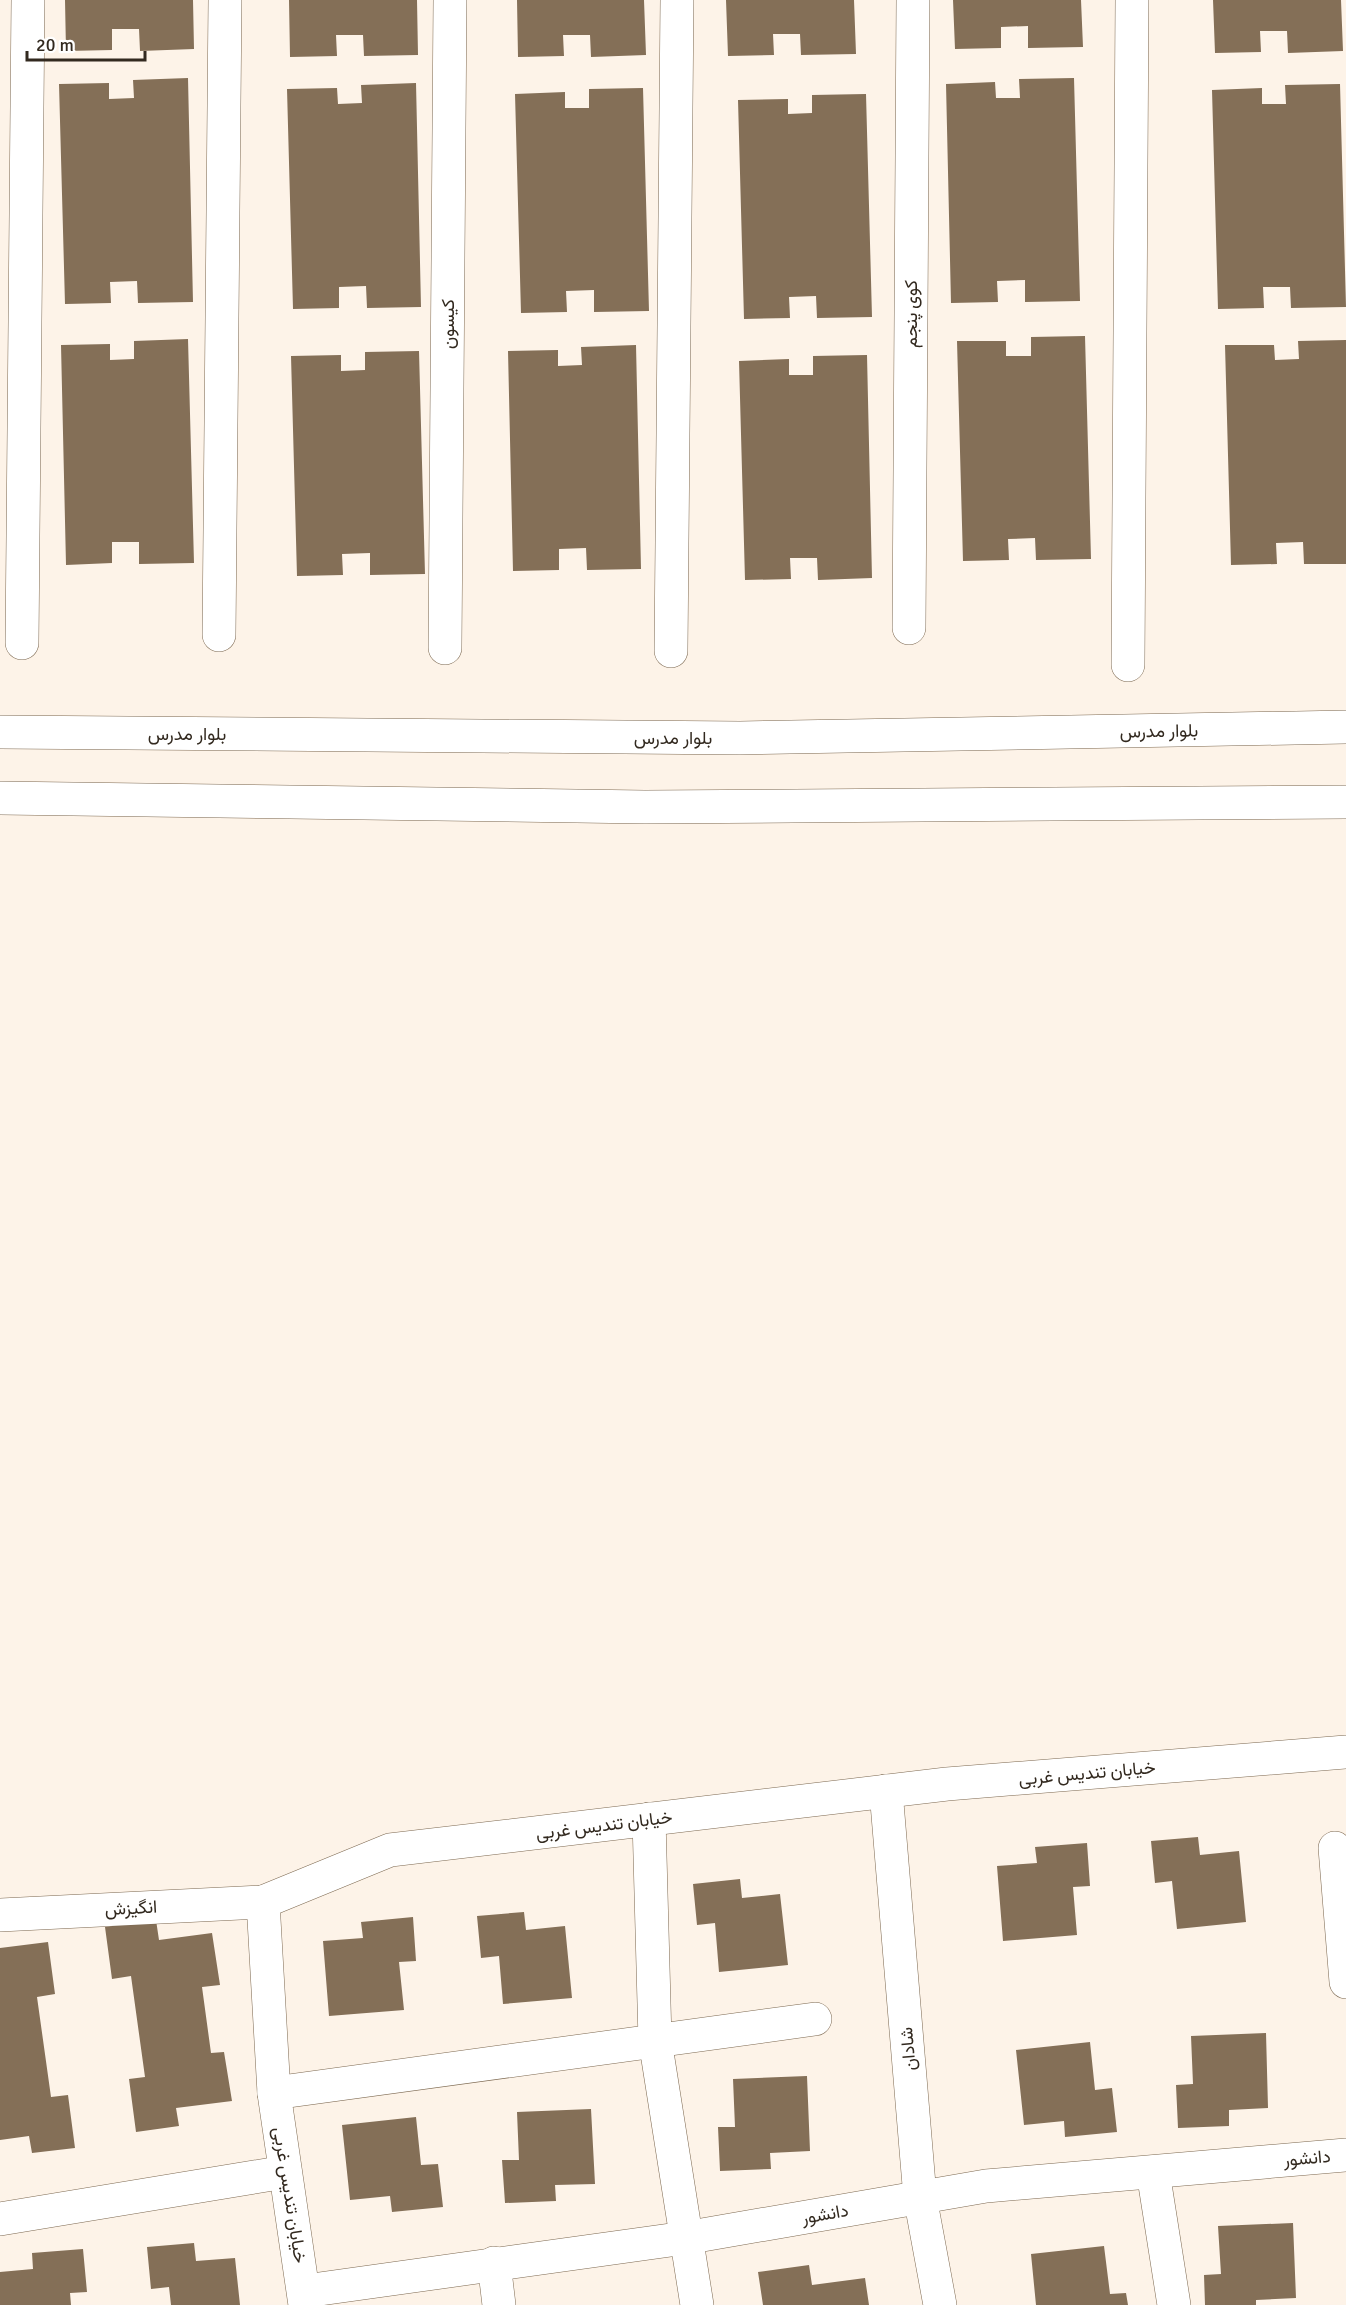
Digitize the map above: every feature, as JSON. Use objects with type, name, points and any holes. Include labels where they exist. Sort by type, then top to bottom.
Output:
[{"type":"street","points":[[22,643],[28,0]]},
{"type":"street","points":[[219,635],[225,0]]},
{"type":"street","name":"کیسون","points":[[445,648],[450,0]]},
{"type":"street","points":[[670,651],[677,0]]},
{"type":"street","name":"کوی پنجم","points":[[909,628],[913,0]]},
{"type":"street","points":[[1128,665],[1132,0]]},
{"type":"street","name":"بلوار مدرس","points":[[0,732],[740,738],[1346,728]]},
{"type":"street","points":[[0,798],[645,807],[1346,802]]},
{"type":"street","name":"خیابان تندیس غربی","points":[[305,2298],[274,2093],[262,1902],[390,1850],[947,1784],[1346,1752]]},
{"type":"street","name":"شادان","points":[[886,1791],[920,2197],[940,2305]]},
{"type":"street","points":[[649,1819],[655,2040],[697,2305]]},
{"type":"street","points":[[1335,1848],[1346,1982]]},
{"type":"street","name":"انگیزش","points":[[0,1915],[262,1902]]},
{"type":"street","points":[[274,2093],[815,2019]]},
{"type":"street","name":"دانشور","points":[[305,2298],[494,2263],[685,2238],[986,2186],[1346,2155]]},
{"type":"street","points":[[0,2219],[285,2172]]},
{"type":"street","points":[[1153,2172],[1174,2305]]},
{"type":"street","points":[[494,2263],[499,2305]]},
{"type":"building","points":[[65,0],[193,0],[194,49],[140,51],[139,29],[112,29],[112,50],[66,51]]},
{"type":"building","points":[[289,0],[417,0],[418,55],[364,56],[363,35],[336,35],[337,56],[290,57]]},
{"type":"building","points":[[517,0],[644,0],[646,55],[591,57],[590,35],[563,35],[564,56],[518,57]]},
{"type":"building","points":[[726,0],[854,0],[856,54],[801,55],[800,34],[773,34],[774,55],[728,56]]},
{"type":"building","points":[[953,0],[1081,0],[1083,47],[1028,48],[1028,26],[1001,27],[1001,48],[955,49]]},
{"type":"building","points":[[1213,0],[1341,0],[1343,51],[1288,53],[1287,31],[1260,31],[1261,52],[1215,53]]},
{"type":"building","points":[[188,78],[193,302],[138,303],[137,281],[110,282],[111,303],[65,304],[59,84],[109,83],[109,99],[134,98],[133,80]]},
{"type":"building","points":[[1074,78],[1080,301],[1025,302],[1025,280],[997,281],[998,302],[951,303],[946,84],[995,82],[996,98],[1020,98],[1019,79]]},
{"type":"building","points":[[416,83],[421,307],[367,308],[366,286],[339,287],[339,308],[293,309],[287,89],[337,88],[338,104],[362,103],[361,85]]},
{"type":"building","points":[[1340,84],[1346,307],[1291,308],[1290,287],[1263,287],[1264,308],[1218,309],[1212,90],[1262,88],[1262,104],[1286,104],[1285,85]]},
{"type":"building","points":[[643,88],[649,311],[594,312],[594,290],[566,291],[567,312],[521,313],[515,94],[565,92],[565,108],[589,108],[589,89]]},
{"type":"building","points":[[866,94],[872,317],[817,318],[816,296],[789,297],[790,318],[744,319],[738,100],[788,99],[788,114],[812,113],[812,95]]},
{"type":"building","points":[[1085,336],[1091,559],[1036,560],[1035,538],[1008,539],[1009,560],[963,561],[957,341],[1006,341],[1006,356],[1031,356],[1031,337]]},
{"type":"building","points":[[188,339],[194,563],[139,564],[139,542],[112,542],[112,563],[66,565],[61,345],[110,344],[110,360],[134,359],[134,341]]},
{"type":"building","points":[[1346,340],[1346,564],[1304,564],[1303,542],[1276,543],[1277,564],[1231,565],[1225,345],[1274,345],[1275,360],[1299,359],[1298,341]]},
{"type":"building","points":[[636,345],[641,569],[587,570],[586,548],[559,549],[559,570],[513,571],[508,351],[558,350],[558,366],[582,365],[581,347]]},
{"type":"building","points":[[419,351],[425,574],[370,575],[370,553],[342,554],[343,575],[297,576],[291,356],[341,355],[341,371],[365,370],[365,352]]},
{"type":"building","points":[[867,355],[872,578],[818,580],[817,558],[790,558],[791,579],[745,580],[739,361],[789,359],[789,375],[813,375],[813,356]]},
{"type":"building","points":[[1198,1837],[1200,1855],[1239,1851],[1246,1922],[1177,1929],[1172,1881],[1155,1883],[1151,1841]]},
{"type":"building","points":[[1087,1843],[1090,1886],[1073,1887],[1077,1935],[1003,1941],[997,1866],[1037,1863],[1035,1847]]},
{"type":"building","points":[[740,1879],[742,1898],[780,1894],[788,1965],[719,1972],[715,1923],[697,1925],[693,1884]]},
{"type":"building","points":[[524,1912],[526,1930],[565,1926],[572,1998],[503,2004],[499,1956],[481,1958],[477,1916]]},
{"type":"building","points":[[413,1917],[416,1961],[399,1962],[404,2010],[329,2016],[323,1941],[363,1938],[361,1922]]},
{"type":"building","points":[[156,1920],[159,1940],[212,1933],[220,1985],[202,1987],[211,2053],[224,2052],[232,2101],[176,2108],[179,2126],[136,2132],[129,2079],[145,2077],[131,1976],[112,1979],[105,1927]]},
{"type":"building","points":[[48,1942],[55,1994],[37,1997],[51,2097],[68,2095],[75,2148],[32,2153],[29,2136],[0,2140],[0,1948]]},
{"type":"building","points":[[1266,2033],[1268,2108],[1229,2110],[1229,2126],[1178,2128],[1176,2085],[1193,2084],[1191,2036]]},
{"type":"building","points":[[1090,2042],[1095,2090],[1112,2088],[1117,2132],[1065,2137],[1064,2121],[1024,2125],[1016,2050]]},
{"type":"building","points":[[807,2076],[810,2151],[770,2153],[771,2169],[720,2171],[718,2127],[735,2127],[733,2079]]},
{"type":"building","points":[[591,2109],[595,2184],[555,2185],[556,2201],[505,2203],[502,2160],[519,2160],[517,2112]]},
{"type":"building","points":[[416,2117],[421,2165],[438,2164],[443,2207],[392,2212],[390,2196],[350,2200],[342,2125]]},
{"type":"building","points":[[1293,2223],[1296,2298],[1256,2300],[1256,2305],[1205,2305],[1204,2275],[1221,2274],[1218,2226]]},
{"type":"building","points":[[194,2243],[196,2261],[235,2258],[240,2305],[171,2305],[169,2287],[151,2289],[147,2247]]},
{"type":"building","points":[[1104,2246],[1110,2294],[1126,2293],[1128,2305],[1036,2305],[1031,2254]]},
{"type":"building","points":[[83,2249],[87,2292],[70,2293],[71,2305],[0,2305],[0,2272],[33,2269],[32,2253]]},
{"type":"building","points":[[809,2265],[812,2285],[865,2278],[869,2305],[763,2305],[758,2272]]}]
